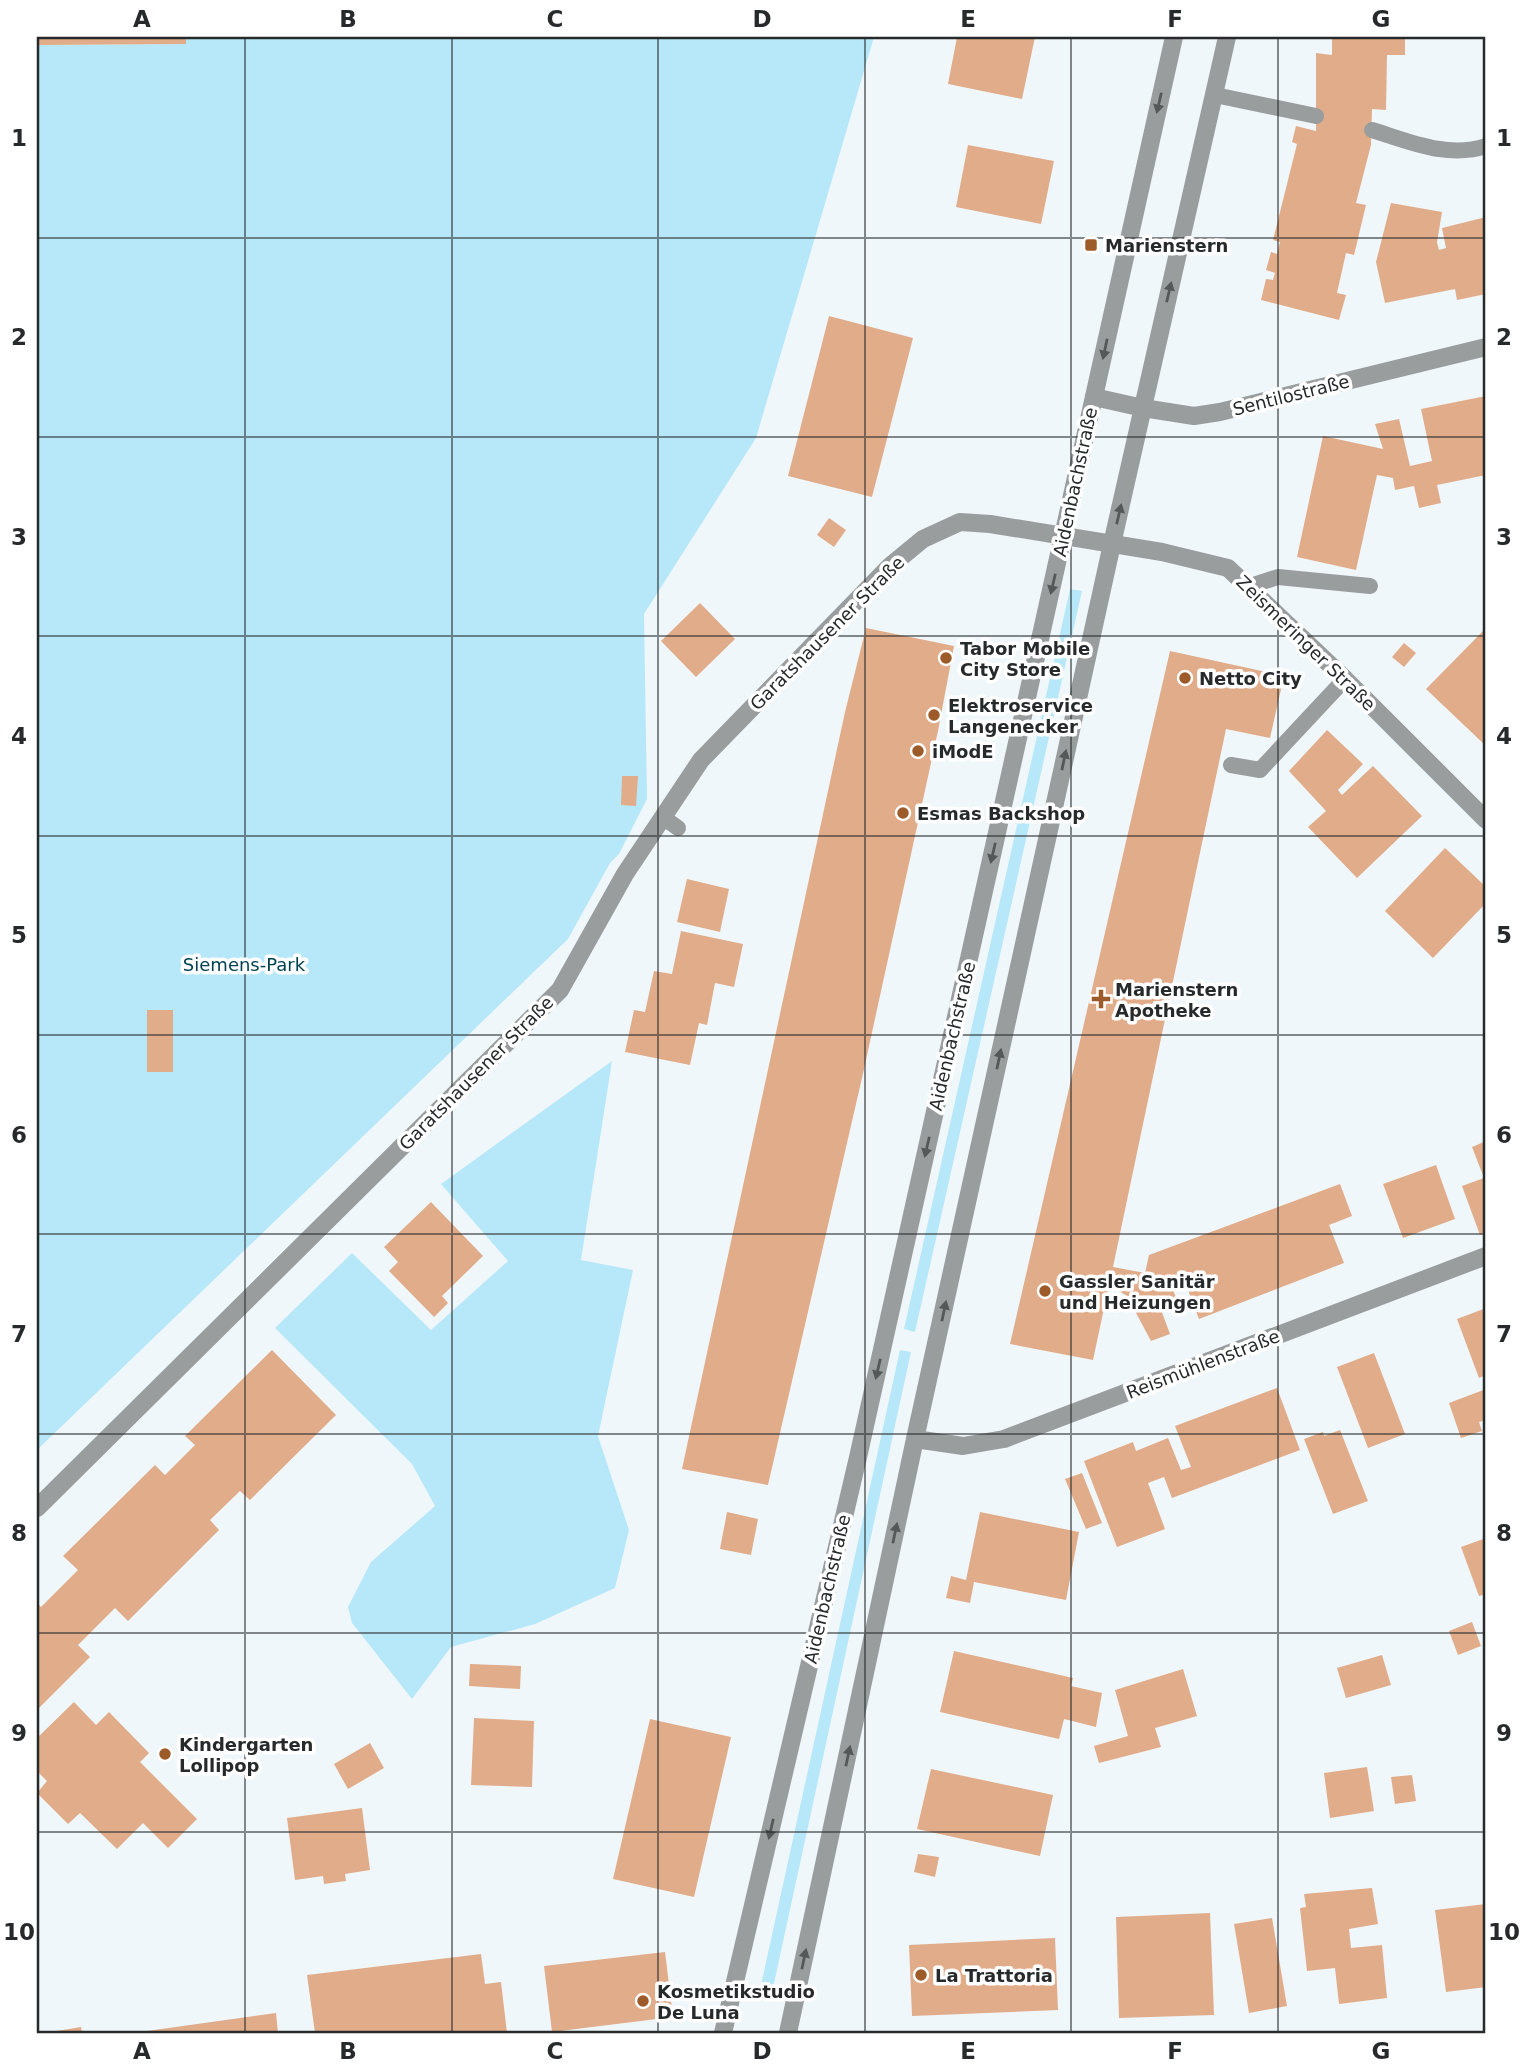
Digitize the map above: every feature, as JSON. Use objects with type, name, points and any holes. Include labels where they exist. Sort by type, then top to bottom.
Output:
[{"type":"street","name":"Aidenbachstraße","points":[[723,2033],[862,1440],[1174,37]]},
{"type":"street","points":[[789,2033],[915,1439],[1112,544],[1227,37]]},
{"type":"street","name":"Sentilostraße","points":[[1094,397],[1194,416],[1486,347]]},
{"type":"street","name":"Garatshausener Straße","points":[[37,1508],[560,990],[625,874],[671,823],[701,760],[889,568],[923,539],[960,522],[990,524],[1087,540]]},
{"type":"street","name":"Zeismeringer Straße","points":[[1087,540],[1162,552],[1228,568],[1345,678],[1486,820]]},
{"type":"street","name":"Reismühlenstraße","points":[[915,1439],[963,1446],[1004,1439],[1486,1256]]},
{"type":"lane","points":[[1214,95],[1316,116]]},
{"type":"lane","points":[[1372,130],[1439,150],[1473,150],[1486,146]]},
{"type":"lane","points":[[1247,587],[1278,577],[1370,586]]},
{"type":"lane","points":[[1231,765],[1260,770],[1345,678]]},
{"type":"green space","name":"Siemens-Park","points":[[186,37],[874,37],[756,438],[644,614],[647,799],[619,854],[610,863],[568,939],[37,1450],[37,45],[186,44]]},
{"type":"green space","points":[[1070,589],[1082,591],[915,1332],[904,1329]]},
{"type":"green space","points":[[612,1061],[581,1260],[633,1270],[598,1436],[629,1530],[615,1588],[535,1624],[451,1647],[412,1699],[352,1623],[348,1607],[371,1562],[435,1506],[412,1464],[275,1328],[352,1253],[431,1330],[508,1261],[441,1184]]},
{"type":"green space","points":[[900,1350],[911,1352],[773,1988],[761,1985]]},
{"type":"building","points":[[37,37],[186,37],[186,44],[37,45]]},
{"type":"building","points":[[957,37],[1035,37],[1022,99],[948,84]]},
{"type":"building","points":[[1332,37],[1405,37],[1405,55],[1387,55],[1386,110],[1372,109],[1371,145],[1356,203],[1366,205],[1354,255],[1346,253],[1337,293],[1346,295],[1339,320],[1261,300],[1266,279],[1273,280],[1275,273],[1266,270],[1271,252],[1277,254],[1280,242],[1273,240],[1297,144],[1292,142],[1296,126],[1316,131],[1316,53],[1332,55]]},
{"type":"building","points":[[968,145],[1054,161],[1041,224],[956,207]]},
{"type":"building","points":[[1391,203],[1442,212],[1437,242],[1439,250],[1446,248],[1442,228],[1486,217],[1486,294],[1457,300],[1455,289],[1385,303],[1376,262]]},
{"type":"building","points":[[829,316],[913,338],[872,497],[788,476]]},
{"type":"building","points":[[1486,396],[1486,475],[1437,485],[1441,503],[1419,508],[1414,486],[1395,490],[1393,478],[1377,475],[1356,570],[1297,557],[1323,436],[1383,449],[1375,424],[1399,419],[1410,466],[1432,461],[1421,409]]},
{"type":"building","points":[[829,518],[846,530],[834,547],[817,535]]},
{"type":"building","points":[[700,603],[735,639],[696,677],[661,641]]},
{"type":"building","points":[[866,628],[954,646],[862,1078],[768,1485],[682,1469],[845,712]]},
{"type":"building","points":[[1486,628],[1486,746],[1426,689]]},
{"type":"building","points":[[1404,643],[1416,653],[1404,667],[1392,657]]},
{"type":"building","points":[[1170,651],[1284,676],[1270,738],[1226,729],[1113,1267],[1145,1273],[1149,1255],[1340,1184],[1352,1216],[1329,1225],[1344,1263],[1199,1319],[1185,1282],[1172,1287],[1177,1300],[1160,1307],[1170,1334],[1151,1341],[1127,1296],[1109,1285],[1093,1360],[1010,1344]]},
{"type":"building","points":[[1327,730],[1363,764],[1338,790],[1342,795],[1373,766],[1422,816],[1357,878],[1308,827],[1326,811],[1289,771]]},
{"type":"building","points":[[622,776],[638,776],[636,806],[621,805]]},
{"type":"building","points":[[1445,848],[1486,887],[1486,903],[1433,958],[1385,911]]},
{"type":"building","points":[[687,879],[729,889],[720,932],[677,922]]},
{"type":"building","points":[[681,931],[743,944],[734,987],[715,983],[707,1025],[699,1023],[690,1065],[625,1052],[634,1010],[645,1012],[654,971],[672,974]]},
{"type":"building","points":[[147,1010],[173,1010],[173,1072],[147,1072]]},
{"type":"building","points":[[1486,1141],[1486,1232],[1480,1235],[1462,1186],[1484,1178],[1472,1147]]},
{"type":"building","points":[[1436,1165],[1455,1219],[1403,1238],[1383,1184]]},
{"type":"building","points":[[431,1202],[483,1256],[442,1296],[448,1303],[434,1317],[389,1271],[398,1262],[384,1247]]},
{"type":"building","points":[[1486,1308],[1486,1375],[1479,1378],[1457,1319]]},
{"type":"building","points":[[272,1350],[336,1415],[250,1500],[240,1491],[210,1520],[219,1530],[128,1621],[115,1608],[78,1645],[90,1657],[37,1710],[37,1603],[41,1607],[78,1570],[63,1556],[155,1465],[165,1475],[195,1445],[185,1436]]},
{"type":"building","points":[[1374,1353],[1405,1434],[1368,1448],[1337,1367]]},
{"type":"building","points":[[1277,1388],[1300,1450],[1172,1498],[1164,1477],[1148,1483],[1165,1529],[1117,1547],[1084,1461],[1133,1442],[1136,1451],[1168,1438],[1181,1470],[1191,1467],[1175,1426]]},
{"type":"building","points":[[1486,1389],[1486,1420],[1479,1422],[1482,1431],[1461,1438],[1449,1403]]},
{"type":"building","points":[[1340,1430],[1368,1501],[1333,1514],[1304,1439],[1323,1432],[1324,1436]]},
{"type":"building","points":[[1082,1473],[1102,1523],[1086,1529],[1065,1479]]},
{"type":"building","points":[[727,1512],[758,1519],[751,1555],[720,1549]]},
{"type":"building","points":[[980,1512],[1079,1532],[1066,1600],[974,1582],[970,1603],[946,1598],[951,1576],[966,1580]]},
{"type":"building","points":[[1486,1538],[1486,1594],[1479,1596],[1461,1547]]},
{"type":"building","points":[[1472,1622],[1481,1646],[1458,1655],[1449,1631]]},
{"type":"building","points":[[954,1651],[1073,1678],[1071,1686],[1102,1693],[1096,1727],[1064,1719],[1059,1739],[940,1712]]},
{"type":"building","points":[[1382,1655],[1391,1685],[1346,1698],[1337,1668]]},
{"type":"building","points":[[470,1664],[521,1666],[520,1689],[469,1686]]},
{"type":"building","points":[[1183,1669],[1197,1716],[1155,1728],[1161,1747],[1099,1763],[1094,1746],[1128,1736],[1115,1690]]},
{"type":"building","points":[[74,1702],[96,1725],[109,1712],[149,1753],[140,1762],[197,1819],[168,1848],[143,1823],[117,1849],[80,1813],[68,1824],[37,1793],[47,1781],[37,1771],[37,1738]]},
{"type":"building","points":[[474,1718],[534,1721],[532,1787],[471,1785]]},
{"type":"building","points":[[650,1719],[731,1737],[694,1897],[613,1879]]},
{"type":"building","points":[[370,1743],[384,1768],[348,1789],[334,1764]]},
{"type":"building","points":[[1367,1767],[1374,1811],[1330,1818],[1324,1773]]},
{"type":"building","points":[[931,1769],[1053,1795],[1040,1856],[917,1829]]},
{"type":"building","points":[[1412,1775],[1416,1801],[1395,1804],[1391,1777]]},
{"type":"building","points":[[362,1808],[370,1870],[345,1874],[346,1881],[324,1884],[323,1876],[295,1880],[287,1818]]},
{"type":"building","points":[[918,1854],[939,1857],[935,1877],[914,1872]]},
{"type":"building","points":[[1372,1888],[1378,1924],[1349,1929],[1351,1948],[1382,1945],[1387,1998],[1339,2004],[1335,1968],[1307,1971],[1300,1908],[1306,1907],[1304,1894]]},
{"type":"building","points":[[1486,1904],[1486,1987],[1446,1992],[1435,1910]]},
{"type":"building","points":[[1210,1913],[1214,2015],[1119,2018],[1116,1917]]},
{"type":"building","points":[[1272,1918],[1287,2006],[1249,2013],[1234,1924]]},
{"type":"building","points":[[1055,1938],[1058,2010],[912,2016],[909,1945]]},
{"type":"building","points":[[665,1952],[673,2017],[552,2032],[544,1966]]},
{"type":"building","points":[[481,1954],[485,1984],[501,1982],[507,2033],[315,2033],[307,1975]]},
{"type":"building","points":[[276,2013],[278,2033],[140,2033],[140,2032]]},
{"type":"building","points":[[81,2027],[82,2033],[50,2033],[50,2032]]},
{"type":"place","name":"Marienstern","points":[[1091,245]]},
{"type":"place","name":"Tabor Mobile City Store","points":[[946,658]]},
{"type":"place","name":"Netto City","points":[[1185,678]]},
{"type":"place","name":"Elektroservice Langenecker","points":[[934,715]]},
{"type":"place","name":"iModE","points":[[918,751]]},
{"type":"place","name":"Esmas Backshop","points":[[903,813]]},
{"type":"place","name":"Marienstern Apotheke","points":[[1101,999]]},
{"type":"place","name":"Gassler Sanitär und Heizungen","points":[[1045,1291]]},
{"type":"place","name":"Kindergarten Lollipop","points":[[165,1754]]},
{"type":"place","name":"La Trattoria","points":[[921,1975]]},
{"type":"place","name":"Kosmetikstudio De Luna","points":[[643,2001]]}]
